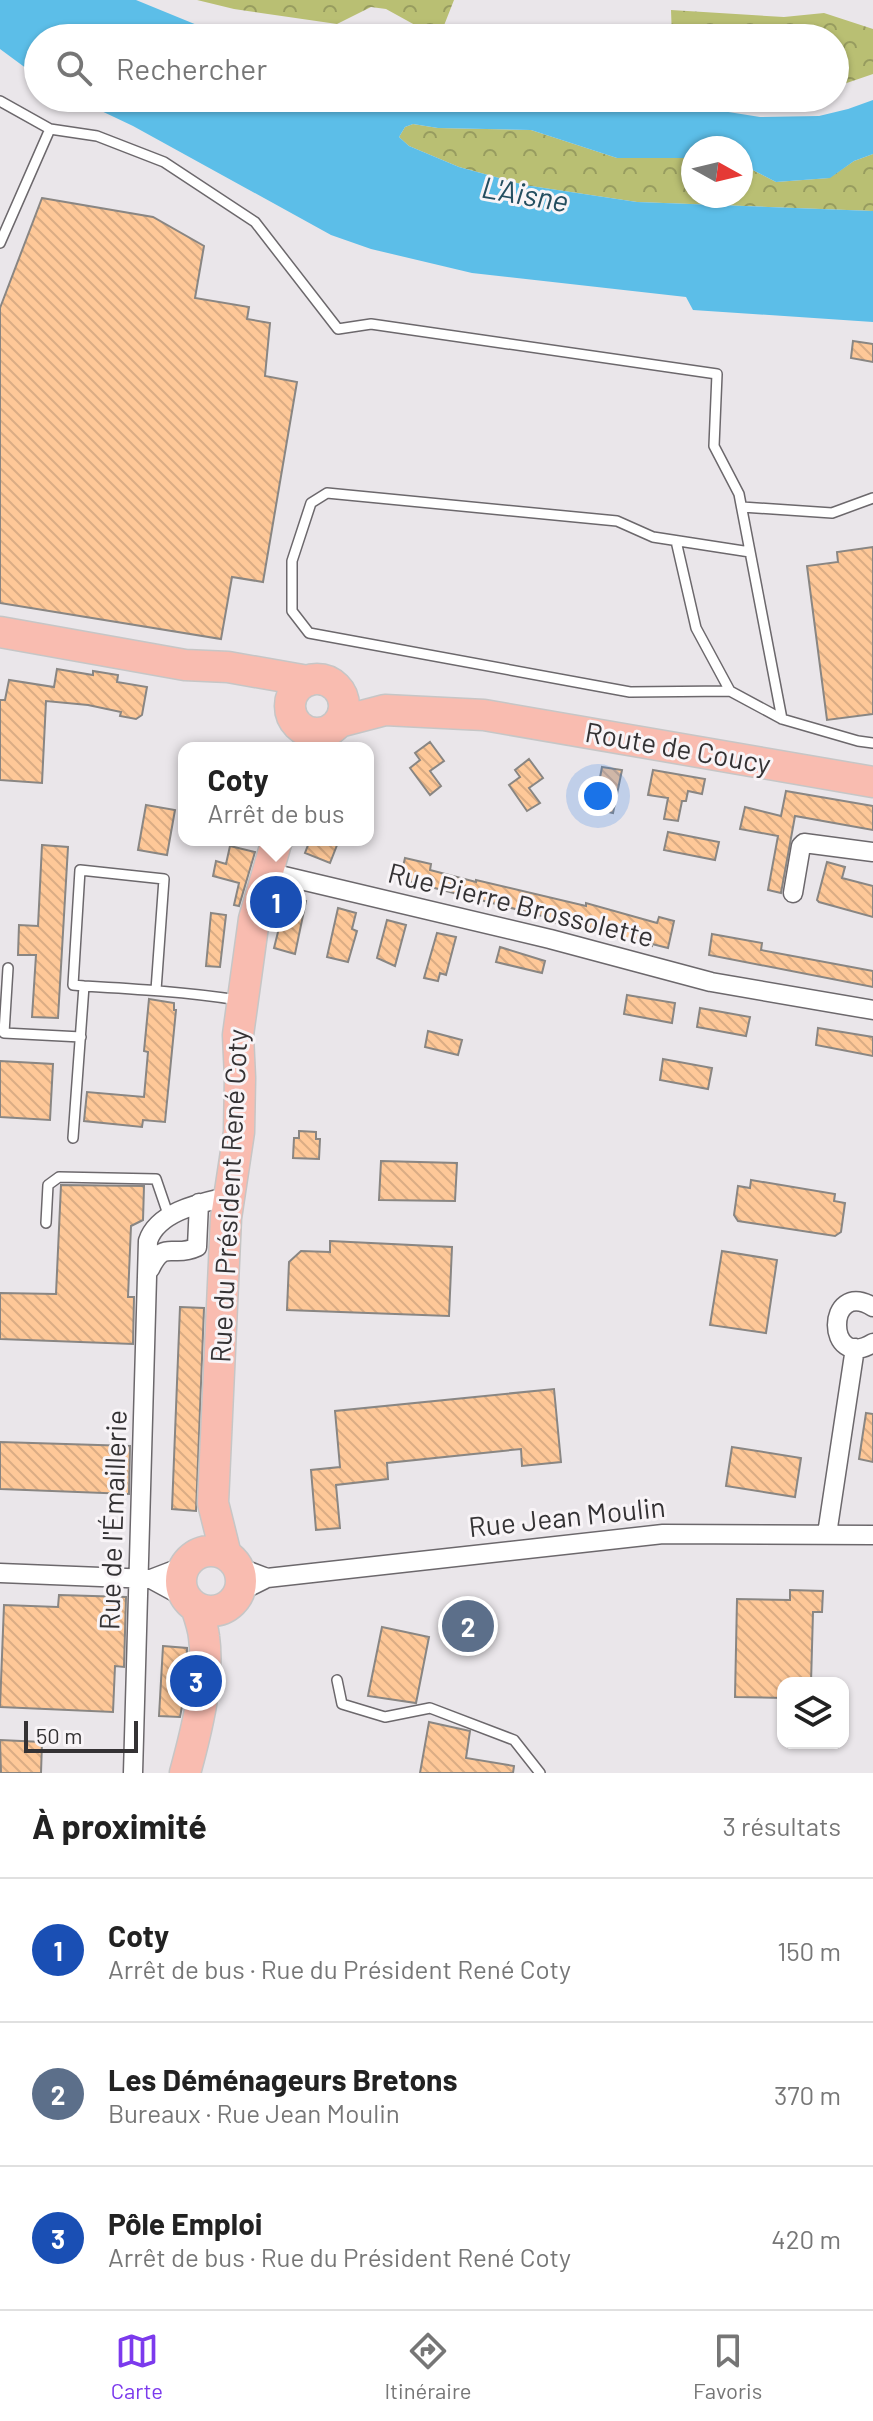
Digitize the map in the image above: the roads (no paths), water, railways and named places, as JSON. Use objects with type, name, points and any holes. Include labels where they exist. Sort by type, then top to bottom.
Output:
[{"type":"main road","points":[[0,632],[185,665],[256,685],[280,698],[310,731]]},
{"type":"main road","name":"Route de Coucy","points":[[185,665],[228,667],[288,679],[323,680],[358,695],[418,696],[484,715],[873,782]]},
{"type":"main road","points":[[308,681],[294,692],[310,731]]},
{"type":"main road","points":[[310,731],[344,705],[337,688]]},
{"type":"main road","name":"Route de Coucy","points":[[310,731],[385,710],[484,715]]},
{"type":"main road","name":"Rue du Président René Coty","points":[[198,1773],[209,1718],[214,1634],[216,1207],[239,1132],[238,1035],[242,1000],[254,919],[275,846]]},
{"type":"main road","points":[[185,1773],[198,1718],[205,1660],[204,1635],[212,1581]]},
{"type":"street","points":[[793,893],[804,843],[873,852]]},
{"type":"street","name":"Rue Pierre Brossolette","points":[[267,872],[550,939],[711,982],[873,1010]]},
{"type":"street","points":[[169,1217],[216,1207]]},
{"type":"street","points":[[150,1269],[157,1254],[189,1251],[197,1247],[216,1207]]},
{"type":"street","name":"Rue de l'Émaillerie","points":[[133,1773],[145,1579],[148,1241],[151,1231],[169,1217]]},
{"type":"street","points":[[827,1534],[864,1345],[841,1340],[835,1326],[846,1306],[853,1302],[873,1307]]},
{"type":"street","name":"Rue Jean Moulin","points":[[145,1579],[212,1581],[267,1578],[663,1534],[873,1535]]},
{"type":"street","points":[[0,1573],[212,1581]]},
{"type":"lane","points":[[0,101],[50,129],[97,136],[164,162],[255,222],[338,329],[371,324],[717,374],[714,446],[739,494],[782,719]]},
{"type":"lane","points":[[0,243],[50,129]]},
{"type":"lane","points":[[750,552],[653,537],[617,521],[327,493],[311,503],[292,561],[292,611],[309,633],[630,692],[730,691],[782,719],[873,743]]},
{"type":"lane","points":[[742,507],[832,513],[873,498]]},
{"type":"lane","points":[[676,541],[696,628],[730,691]]},
{"type":"lane","points":[[156,990],[164,879],[80,870],[73,985],[242,1000]]},
{"type":"lane","points":[[8,968],[4,1033],[81,1037]]},
{"type":"lane","points":[[73,1138],[84,986]]},
{"type":"lane","points":[[46,1223],[48,1185],[59,1177],[156,1179],[169,1217]]},
{"type":"lane","points":[[337,1680],[342,1704],[385,1717],[430,1708],[514,1740],[540,1773]]},
{"type":"water","points":[[0,0],[136,0],[195,24],[24,24],[24,67],[0,49]]},
{"type":"water","name":"L'Aisne","points":[[873,100],[873,154],[854,161],[830,178],[776,182],[753,170],[753,136],[681,136],[681,158],[617,158],[531,130],[438,128],[413,124],[405,127],[399,137],[409,146],[459,167],[524,185],[637,202],[681,204],[681,208],[753,206],[873,211],[873,322],[693,310],[686,297],[472,273],[371,249],[331,235],[104,112],[728,112],[760,117],[849,112],[849,109]]},
{"type":"place","name":"Coty","points":[[276,902]]},
{"type":"place","name":"Les Déménageurs Bretons","points":[[468,1626]]},
{"type":"place","name":"Pôle Emploi","points":[[196,1681]]}]
